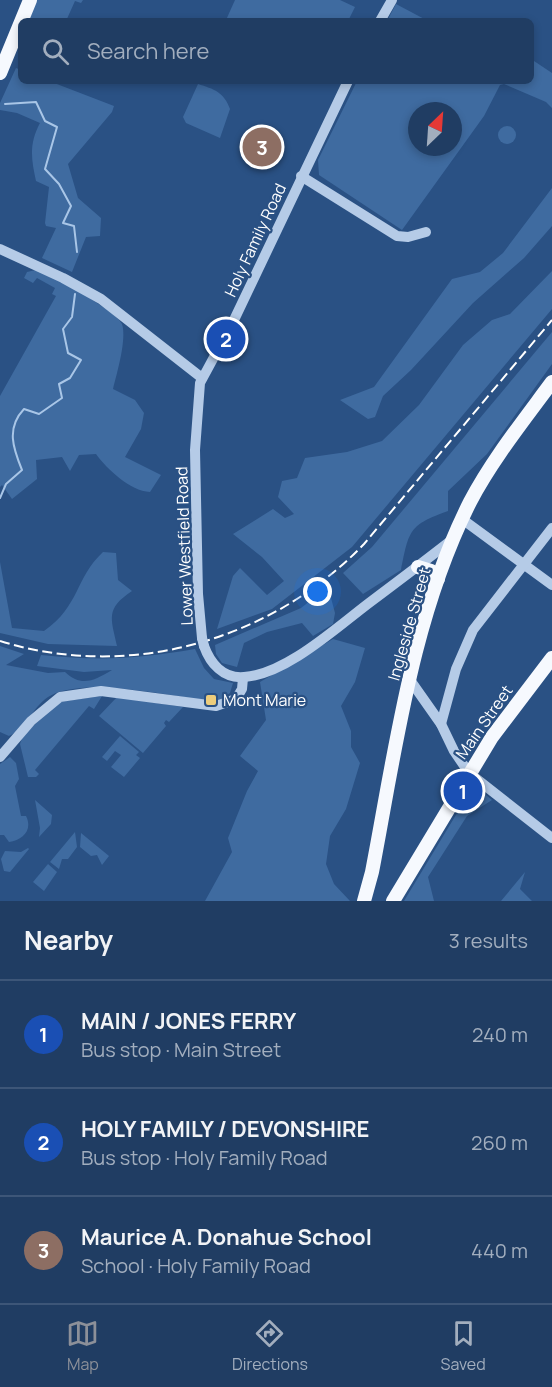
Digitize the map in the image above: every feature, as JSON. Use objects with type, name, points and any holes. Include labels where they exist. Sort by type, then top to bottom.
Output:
[{"type":"main road","points":[[22,18],[30,0]]},
{"type":"main road","points":[[0,73],[18,29]]},
{"type":"main road","points":[[0,66],[12,43]]},
{"type":"main road","name":"Ingleside Street","points":[[364,901],[372,872],[410,681],[438,579],[453,539],[479,487],[552,382]]},
{"type":"main road","points":[[418,567],[431,571],[438,579]]},
{"type":"main road","name":"Main Street","points":[[393,901],[469,773],[521,697],[552,658]]},
{"type":"street","points":[[382,18],[392,0]]},
{"type":"street","name":"Holy Family Road","points":[[202,378],[234,320],[347,84]]},
{"type":"street","points":[[301,176],[397,236],[412,237],[426,232]]},
{"type":"street","points":[[0,249],[63,278],[101,299],[202,378]]},
{"type":"street","name":"Lower Westfield Road","points":[[202,378],[195,450],[198,594],[203,642],[211,660],[220,670],[243,678]]},
{"type":"street","points":[[462,519],[552,585]]},
{"type":"street","points":[[441,724],[456,669],[473,630],[552,528]]},
{"type":"street","points":[[0,757],[31,721],[60,697],[101,691],[216,706],[236,699],[242,689],[243,678],[268,671],[299,654],[453,539]]},
{"type":"street","points":[[410,681],[441,724],[454,751],[469,773],[552,838]]},
{"type":"shaded area","points":[[36,0],[83,0],[81,3],[75,1],[67,18],[28,18]]},
{"type":"shaded area","points":[[235,0],[340,0],[355,7],[350,18],[227,18]]},
{"type":"shaded area","points":[[396,4],[422,18],[389,18]]},
{"type":"shaded area","points":[[534,61],[552,73],[552,108],[546,102],[504,84],[534,84]]},
{"type":"shaded area","points":[[16,68],[18,69],[18,84],[57,84],[114,106],[112,112],[68,164],[78,198],[101,218],[100,236],[86,237],[72,272],[42,258],[56,228],[46,226],[49,187],[36,181],[33,165],[33,145],[40,123],[17,113],[0,110],[0,103]]},
{"type":"shaded area","points":[[198,84],[218,92],[230,109],[220,138],[186,123],[183,117]]},
{"type":"shaded area","points":[[356,84],[504,84],[500,85],[484,116],[462,147],[462,102],[408,102],[408,156],[455,156],[402,230],[319,175],[318,160]]},
{"type":"shaded area","points":[[507,126],[513,129],[516,135],[513,141],[507,144],[501,141],[498,135],[501,129]]},
{"type":"shaded area","points":[[552,188],[552,226],[524,258],[473,303],[411,370],[383,396],[375,417],[368,419],[340,400],[374,387],[452,279],[480,272],[503,253]]},
{"type":"shaded area","points":[[36,270],[97,303],[122,324],[122,347],[113,389],[135,400],[144,413],[141,429],[125,457],[161,475],[150,492],[142,491],[127,483],[106,466],[96,454],[79,455],[70,471],[62,457],[36,460],[37,479],[12,499],[2,485],[0,487],[0,396],[56,296],[52,294],[55,288],[37,278],[33,283],[24,278],[27,272]]},
{"type":"shaded area","points":[[552,271],[552,309],[352,547],[272,609],[217,629],[233,576],[240,568],[267,595],[284,581],[262,557],[233,534],[273,509],[285,518],[294,514],[278,497],[282,481],[297,478],[305,458],[347,452],[382,441],[419,405],[463,345],[492,320],[510,314]]},
{"type":"shaded area","points":[[552,332],[552,364],[487,454],[448,491],[448,511],[418,525],[409,537],[401,570],[363,594],[343,573],[372,547]]},
{"type":"shaded area","points":[[103,552],[116,553],[118,580],[132,591],[117,603],[112,615],[117,646],[48,644],[0,633],[0,562],[12,628],[44,631],[64,612],[87,572]]},
{"type":"shaded area","points":[[315,597],[331,598],[335,613],[333,624],[313,636],[302,623],[267,632],[244,643],[237,667],[222,663],[216,654],[215,645],[301,608]]},
{"type":"shaded area","points":[[333,639],[365,648],[355,682],[341,706],[351,731],[351,747],[360,763],[346,809],[330,836],[326,864],[334,884],[350,901],[205,901],[232,852],[228,838],[247,791],[258,771],[240,756],[266,720],[260,682]]},
{"type":"shaded area","points":[[0,646],[24,654],[6,665],[48,673],[65,672],[83,681],[89,681],[112,670],[84,672],[37,666],[41,655],[118,658],[195,649],[204,668],[214,679],[233,683],[230,693],[216,702],[129,689],[83,688],[63,691],[43,701],[20,728],[9,736],[0,732]]},
{"type":"shaded area","points":[[102,696],[94,709],[89,706],[35,770],[39,774],[36,777],[28,777],[20,744],[23,736],[58,702]]},
{"type":"shaded area","points":[[117,697],[183,707],[169,722],[166,720],[164,723],[166,726],[143,753],[99,716]]},
{"type":"shaded area","points":[[120,736],[139,752],[136,755],[140,758],[124,777],[111,767],[121,755],[115,751],[107,761],[102,757]]},
{"type":"shaded area","points":[[10,757],[16,763],[19,779],[15,786],[21,816],[26,816],[28,826],[22,837],[9,842],[4,835],[0,835],[0,764]]},
{"type":"shaded area","points":[[474,785],[492,800],[467,816],[428,877],[434,901],[404,901]]},
{"type":"shaded area","points":[[35,800],[52,815],[51,824],[39,837],[40,828]]},
{"type":"shaded area","points":[[75,832],[77,847],[68,859],[62,859],[59,869],[50,862]]},
{"type":"shaded area","points":[[81,833],[109,856],[102,865],[97,855],[91,856],[80,847]]},
{"type":"shaded area","points":[[28,848],[10,872],[4,871],[1,859],[5,851],[21,852]]},
{"type":"shaded area","points":[[48,864],[57,872],[44,891],[33,882]]},
{"type":"shaded area","points":[[525,872],[520,889],[532,901],[501,901]]},
{"type":"waterway","points":[[5,104],[36,102],[45,121],[57,127],[45,169],[59,184],[71,206],[63,223],[74,226],[77,252]]},
{"type":"waterway","points":[[0,498],[6,484],[22,470],[13,438],[18,416],[24,409],[39,414],[62,398],[59,384],[70,378],[81,360],[68,353],[63,329],[72,317],[75,294]]},
{"type":"railway","points":[[0,641],[49,652],[98,656],[147,653],[196,644],[242,628],[286,606],[327,578],[364,544],[552,320]]},
{"type":"place","name":"Maurice A. Donahue School","points":[[262,147]]},
{"type":"place","name":"HOLY FAMILY / DEVONSHIRE","points":[[226,339]]},
{"type":"place","name":"Mont Marie","points":[[211,700]]},
{"type":"place","name":"MAIN / JONES FERRY","points":[[463,791]]}]
